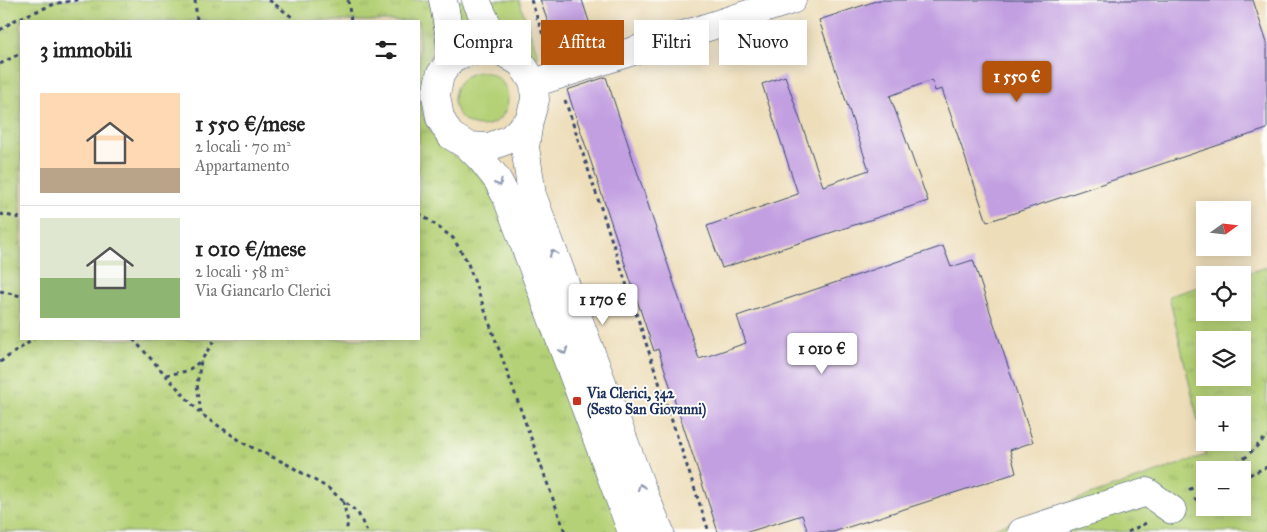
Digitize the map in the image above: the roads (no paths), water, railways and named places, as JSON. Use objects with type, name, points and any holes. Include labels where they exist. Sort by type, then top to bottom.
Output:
[{"type":"street","points":[[444,0],[447,20]]},
{"type":"street","points":[[476,0],[485,20]]},
{"type":"street","points":[[660,532],[643,492],[532,195],[524,147],[529,121],[535,100],[545,79],[792,0]]},
{"type":"street","points":[[447,65],[440,74],[436,95],[440,118],[450,135],[468,146],[482,160],[497,179],[507,198],[632,532]]},
{"type":"street","points":[[524,65],[545,79]]},
{"type":"street","points":[[468,146],[489,147],[510,139],[529,121]]},
{"type":"street","points":[[1022,532],[1147,492],[1172,510]]},
{"type":"place","name":"Via Clerici, 342 (Sesto San Giovanni)","points":[[577,401]]}]
